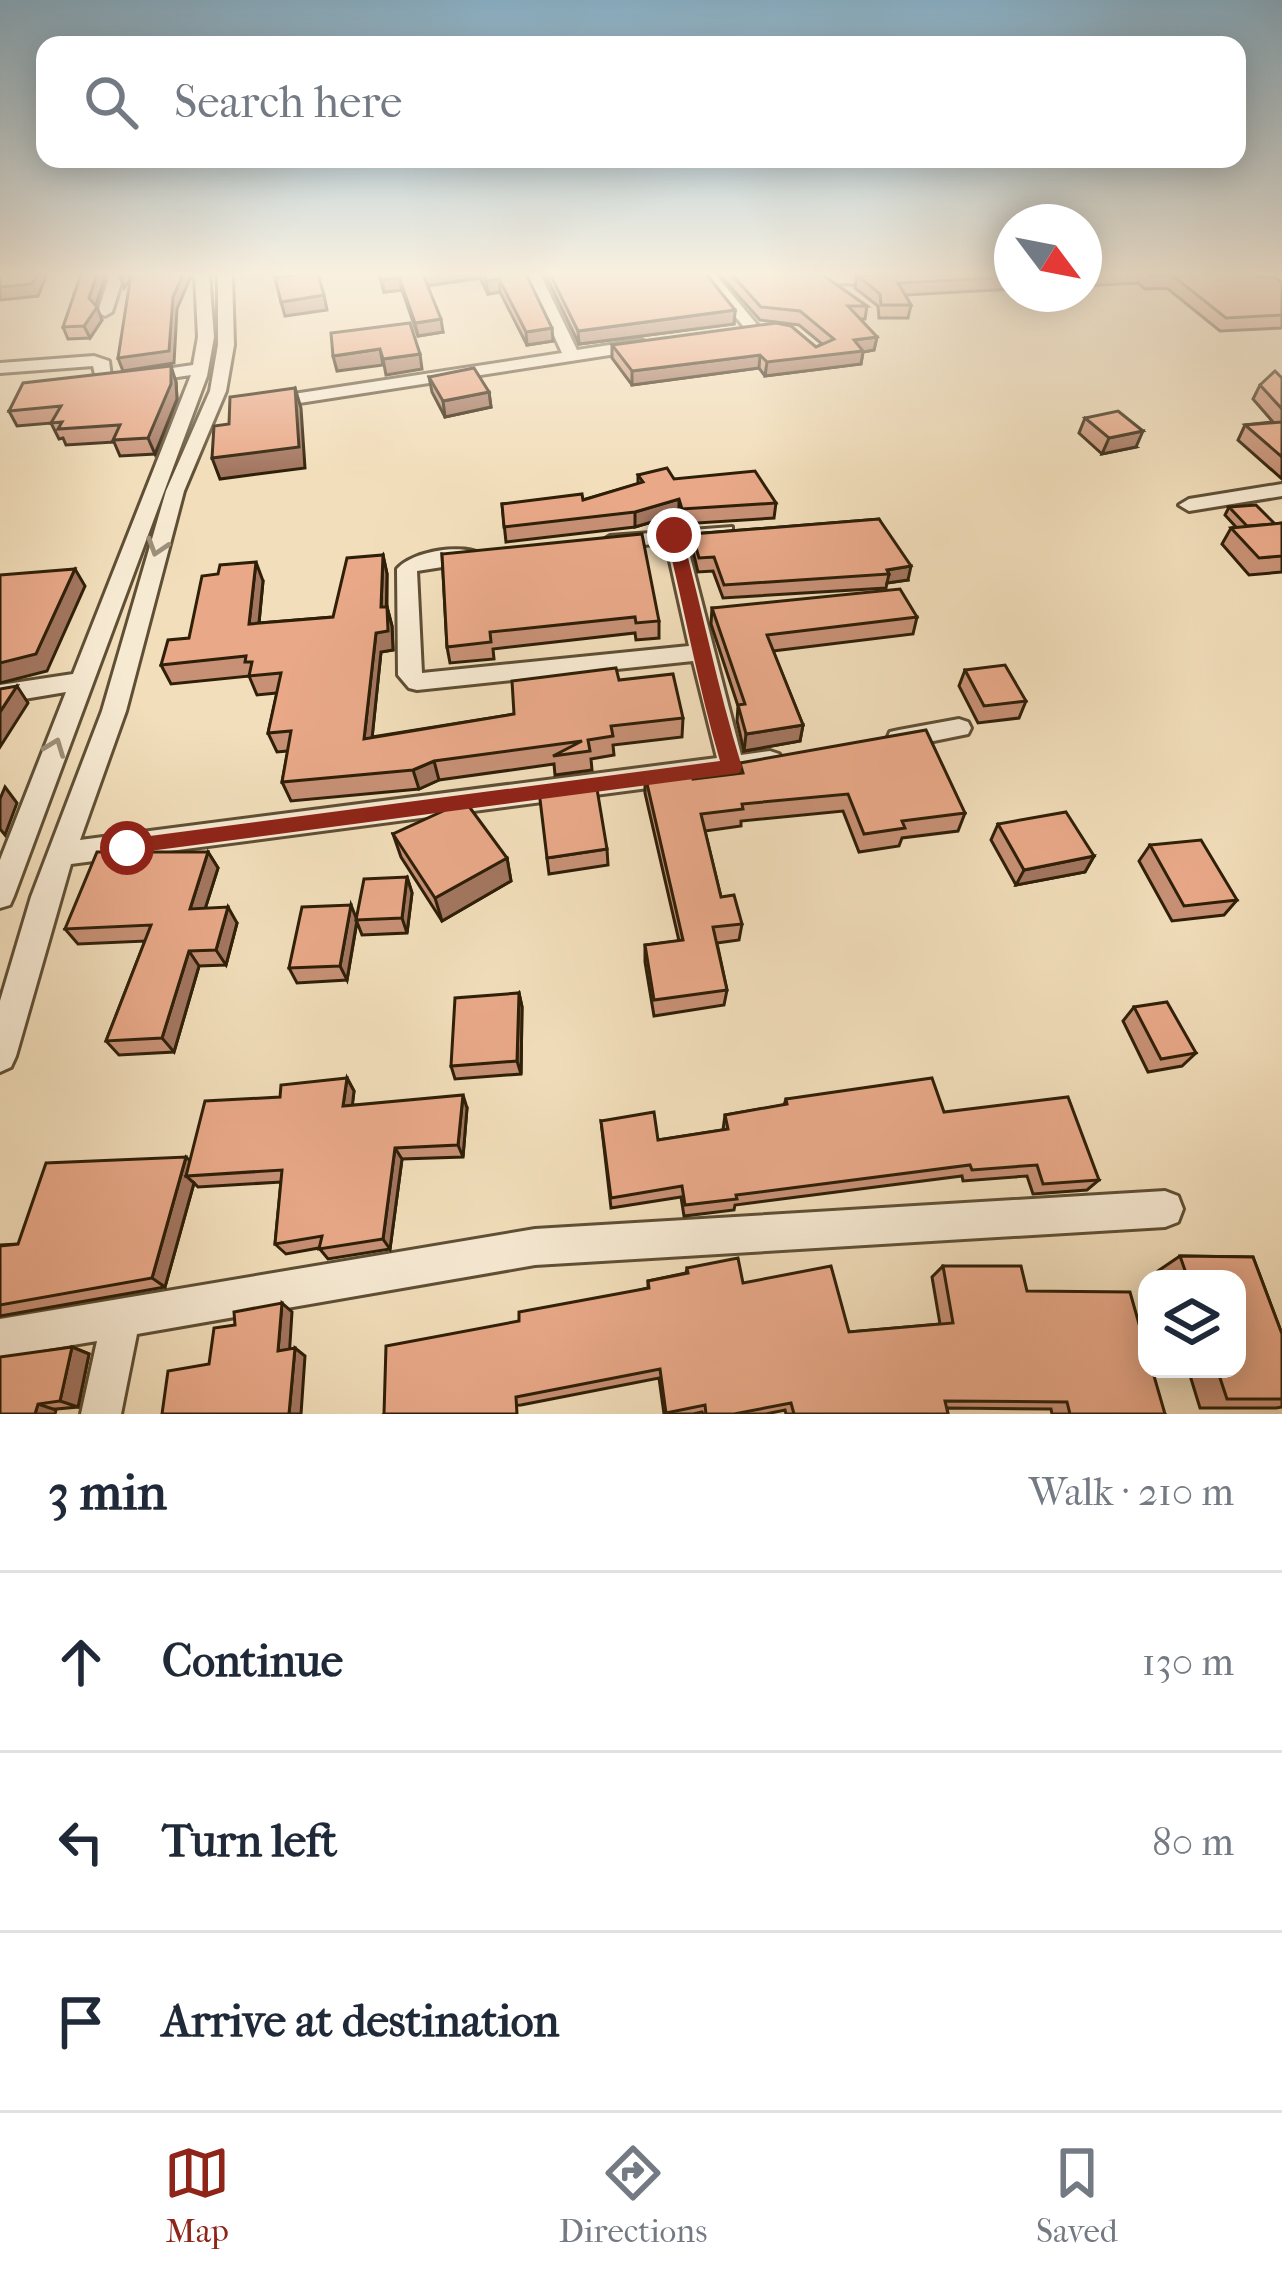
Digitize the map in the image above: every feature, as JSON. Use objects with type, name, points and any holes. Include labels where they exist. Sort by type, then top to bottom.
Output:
[{"type":"street","points":[[44,896],[0,900],[201,369],[206,340]]},
{"type":"street","points":[[0,1056],[44,896],[65,853],[114,711],[175,491],[220,411],[224,340]]},
{"type":"street","points":[[564,340],[571,354]]},
{"type":"street","points":[[254,406],[662,342]]},
{"type":"street","points":[[0,368],[94,361],[103,364],[104,380],[110,382],[201,369]]},
{"type":"street","points":[[1189,505],[1282,490]]},
{"type":"street","points":[[585,544],[739,530]]},
{"type":"street","points":[[674,535],[705,612],[698,653],[732,767]]},
{"type":"street","points":[[496,554],[415,562],[406,568],[410,675],[417,682],[698,653]]},
{"type":"street","points":[[0,694],[81,682]]},
{"type":"street","points":[[868,744],[958,728]]},
{"type":"street","points":[[65,853],[800,756]]},
{"type":"street","points":[[0,1338],[535,1247],[1165,1209]]},
{"type":"street","points":[[101,1414],[120,1321]]},
{"type":"building","points":[[121,340],[170,340],[169,351],[118,358]]},
{"type":"building","points":[[332,340],[415,340],[420,354],[383,359],[380,349],[333,356]]},
{"type":"building","points":[[649,340],[808,340],[816,347],[832,340],[854,340],[863,351],[767,362],[760,355],[632,371],[612,345]]},
{"type":"building","points":[[171,366],[171,384],[148,438],[113,440],[120,425],[58,429],[62,422],[51,423],[61,406],[9,411],[23,383]]},
{"type":"building","points":[[474,368],[489,392],[443,401],[429,377]]},
{"type":"building","points":[[1275,371],[1282,378],[1282,409],[1260,385]]},
{"type":"building","points":[[295,388],[299,447],[212,458],[214,426],[229,424],[230,397]]},
{"type":"building","points":[[1118,411],[1143,431],[1109,438],[1085,418]]},
{"type":"building","points":[[1282,422],[1282,457],[1245,425]]},
{"type":"building","points":[[667,468],[674,479],[755,471],[776,503],[682,509],[679,499],[635,512],[504,527],[502,504],[582,494],[583,500],[643,482],[638,475]]},
{"type":"building","points":[[1256,505],[1275,524],[1247,526],[1229,507]]},
{"type":"building","points":[[879,519],[911,566],[887,570],[889,574],[724,585],[714,557],[699,558],[692,534]]},
{"type":"building","points":[[1282,523],[1282,556],[1259,558],[1231,528]]},
{"type":"building","points":[[642,534],[659,621],[636,623],[635,617],[490,632],[491,642],[447,647],[442,554]]},
{"type":"building","points":[[383,555],[381,607],[387,607],[388,631],[376,633],[364,739],[514,714],[512,681],[616,668],[619,680],[673,674],[683,718],[611,726],[613,736],[588,740],[590,751],[553,756],[582,741],[434,761],[413,770],[282,782],[291,731],[268,733],[281,673],[249,676],[252,662],[245,662],[246,656],[161,665],[168,640],[189,638],[202,576],[218,574],[220,565],[256,562],[249,624],[333,617],[347,558]]},
{"type":"building","points":[[75,569],[36,654],[0,663],[0,575]]},
{"type":"building","points":[[900,589],[917,617],[767,635],[803,725],[746,734],[738,705],[745,704],[712,608]]},
{"type":"building","points":[[1005,665],[1026,701],[984,706],[965,670]]},
{"type":"building","points":[[17,686],[0,712],[0,689]]},
{"type":"building","points":[[926,730],[965,813],[902,821],[905,828],[864,834],[848,794],[742,804],[743,809],[701,814],[721,897],[734,895],[742,924],[713,927],[727,990],[654,1000],[645,945],[683,940],[645,775],[691,769],[693,779],[743,773],[740,763]]},
{"type":"building","points":[[596,783],[607,849],[547,858],[539,791]]},
{"type":"building","points":[[465,801],[507,858],[435,898],[393,834]]},
{"type":"building","points":[[1066,812],[1094,856],[1024,870],[998,824]]},
{"type":"building","points":[[1201,840],[1237,900],[1184,906],[1150,845]]},
{"type":"building","points":[[97,852],[208,852],[190,909],[228,907],[216,950],[189,951],[162,1038],[106,1041],[151,925],[65,929]]},
{"type":"building","points":[[407,877],[402,918],[356,920],[364,879]]},
{"type":"building","points":[[351,905],[340,966],[289,968],[302,907]]},
{"type":"building","points":[[519,993],[517,1061],[451,1066],[455,998]]},
{"type":"building","points":[[1167,1002],[1196,1053],[1161,1059],[1134,1007]]},
{"type":"building","points":[[347,1078],[343,1106],[463,1095],[458,1145],[395,1148],[383,1239],[319,1249],[322,1236],[275,1244],[282,1170],[186,1176],[205,1101],[280,1097],[281,1085]]},
{"type":"building","points":[[932,1078],[944,1112],[1068,1097],[1099,1180],[1043,1184],[1037,1165],[972,1170],[970,1165],[685,1205],[682,1186],[611,1198],[601,1121],[654,1112],[658,1140],[728,1129],[725,1115],[787,1104],[786,1099]]},
{"type":"building","points":[[186,1157],[152,1278],[0,1305],[0,1246],[18,1244],[46,1163]]},
{"type":"building","points":[[1180,1256],[1253,1257],[1282,1334],[1282,1399],[1227,1399],[1220,1378],[1246,1378],[1246,1270],[1185,1270]]},
{"type":"building","points":[[738,1258],[743,1283],[831,1266],[849,1332],[953,1323],[943,1266],[1021,1266],[1027,1291],[1130,1292],[1138,1320],[1138,1378],[1155,1378],[1165,1414],[1070,1414],[1067,1402],[945,1401],[948,1414],[794,1414],[791,1403],[734,1414],[706,1414],[705,1405],[666,1413],[660,1369],[516,1397],[517,1414],[384,1414],[386,1346],[519,1321],[519,1312],[649,1288],[648,1281],[688,1273],[687,1268]]},
{"type":"building","points":[[282,1303],[278,1351],[295,1348],[289,1414],[162,1414],[168,1371],[209,1364],[214,1328],[235,1325],[234,1312]]},
{"type":"building","points":[[72,1347],[60,1401],[38,1404],[35,1414],[0,1414],[0,1357]]},
{"type":"route","points":[[127,848],[732,767],[698,653],[694,612],[674,535]]}]
